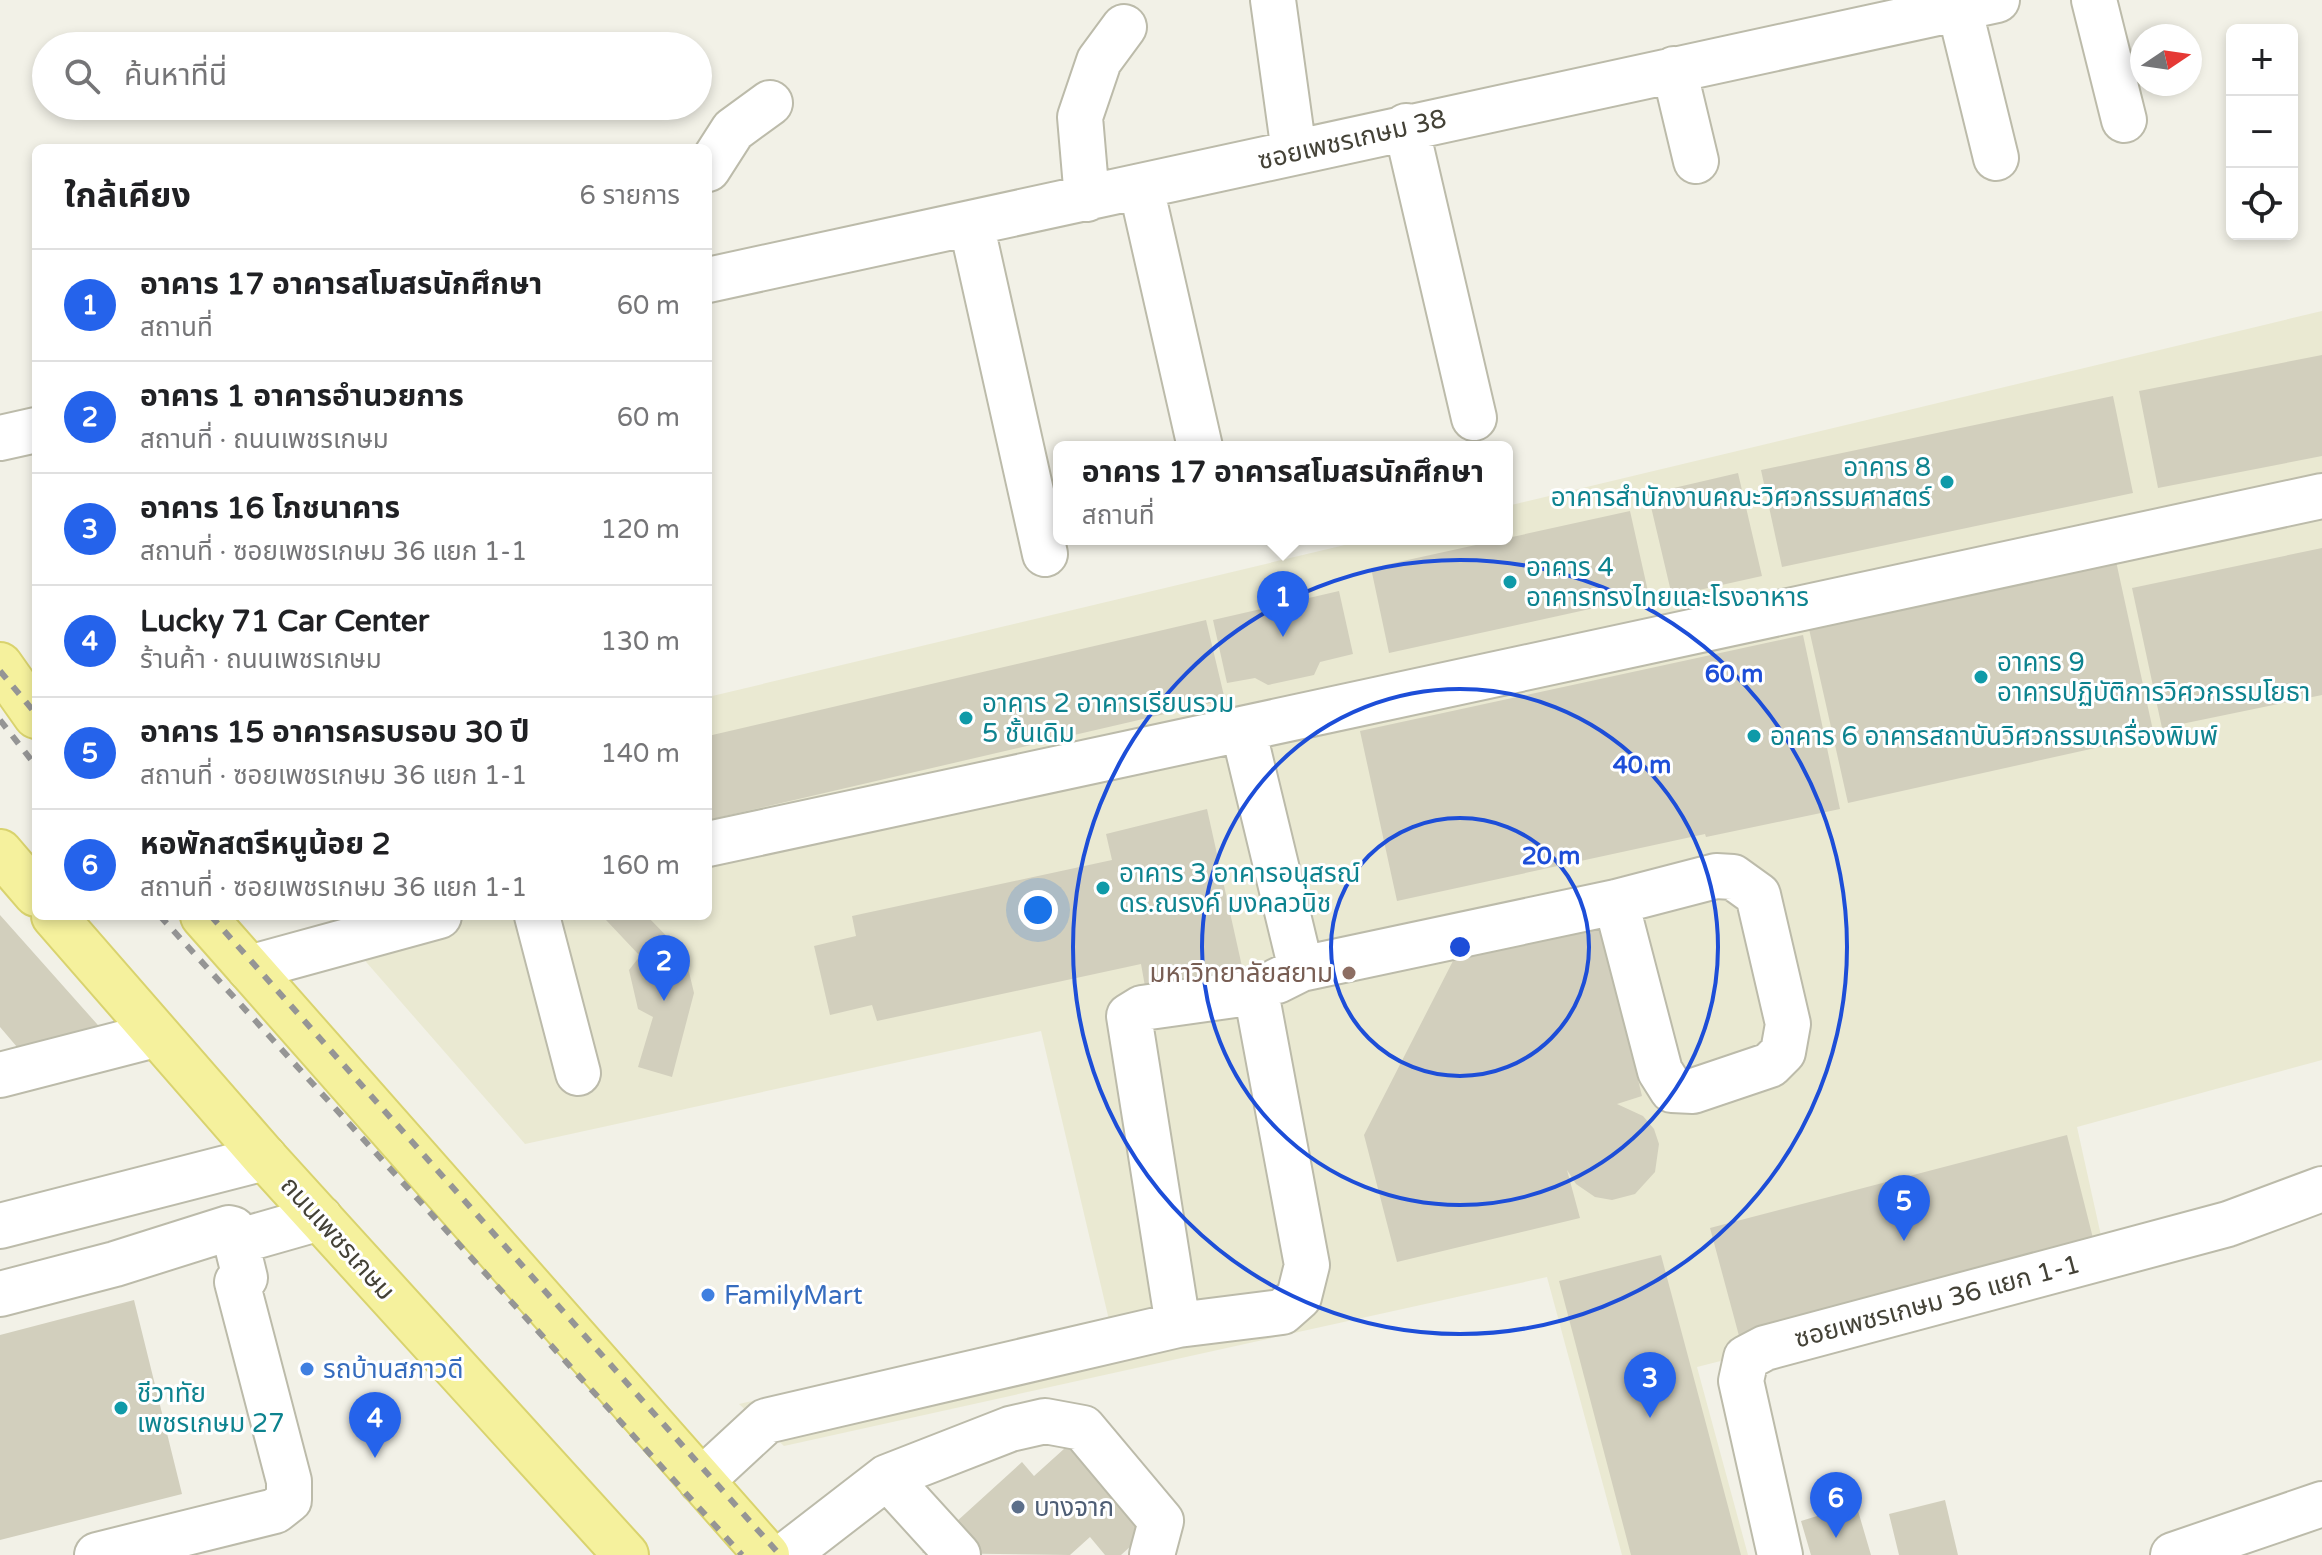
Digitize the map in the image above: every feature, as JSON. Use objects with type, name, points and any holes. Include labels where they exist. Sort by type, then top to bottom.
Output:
[{"type":"main road","points":[[0,665],[32,710]]},
{"type":"main road","points":[[0,852],[32,889]]},
{"type":"main road","name":"ถนนเพชรเกษม","points":[[57,920],[265,1158],[626,1555]]},
{"type":"main road","points":[[207,920],[767,1555]]},
{"type":"street","points":[[1273,0],[1294,152]]},
{"type":"street","points":[[2094,0],[2124,120]]},
{"type":"street","points":[[1978,4],[1996,158]]},
{"type":"street","name":"ซอยเพชรเกษม 38","points":[[712,279],[1978,4]]},
{"type":"street","points":[[1087,199],[1080,117],[1099,61],[1124,27]]},
{"type":"street","points":[[1674,69],[1696,161]]},
{"type":"street","points":[[712,163],[733,130],[770,103]]},
{"type":"street","points":[[1406,126],[1474,418]]},
{"type":"street","points":[[1141,187],[1199,441]]},
{"type":"street","points":[[971,223],[1045,554]]},
{"type":"street","points":[[0,438],[32,431]]},
{"type":"street","points":[[712,843],[2322,496]]},
{"type":"street","points":[[1243,729],[1301,969]]},
{"type":"street","points":[[1178,1325],[1129,1016],[1142,1008],[1256,992],[1301,969],[1616,902],[1716,876],[1733,877],[1758,895],[1788,1024],[1783,1052],[1770,1065],[1693,1091],[1672,1090],[1660,1071],[1616,902]]},
{"type":"street","points":[[249,968],[424,920]]},
{"type":"street","points":[[538,920],[578,1073]]},
{"type":"street","points":[[701,1481],[766,1421],[1178,1325],[1282,1312],[1299,1297],[1307,1265],[1256,992]]},
{"type":"street","points":[[0,1075],[155,1035]]},
{"type":"street","points":[[0,1226],[265,1158]]},
{"type":"street","name":"ซอยเพชรเกษม 36 แยก 1-1","points":[[1780,1555],[1741,1381],[1746,1358],[1765,1348],[2228,1224],[2322,1189]]},
{"type":"street","points":[[0,1294],[115,1264],[224,1253],[320,1218]]},
{"type":"street","points":[[97,1555],[275,1511],[289,1500],[289,1481],[224,1253]]},
{"type":"street","points":[[786,1555],[887,1477],[1010,1429],[1045,1421],[1083,1428],[1161,1521],[1152,1555]]},
{"type":"street","points":[[887,1477],[958,1555]]},
{"type":"street","points":[[2173,1555],[2322,1504]]},
{"type":"shaded area","name":"มหาวิทยาลัยสยาม","points":[[2322,311],[2322,1060],[2077,1127],[2107,1263],[1697,1367],[1748,1555],[1622,1555],[1547,1277],[784,1446],[739,1404],[1109,1320],[1041,1031],[525,1144],[329,920],[712,920],[712,696],[1345,545],[1513,545],[1513,505]]},
{"type":"building","points":[[2322,355],[2322,456],[2158,488],[2139,391]]},
{"type":"building","name":"อาคาร 8 อาคารสำนักงานคณะวิศวกรรมศาสตร์","points":[[2113,396],[2133,493],[1782,567],[1761,470]]},
{"type":"building","points":[[1738,473],[1762,576],[1672,596],[1648,494]]},
{"type":"building","name":"อาคาร 4 อาคารทรงไทยและโรงอาหาร","points":[[1630,511],[1649,596],[1389,653],[1371,568],[1476,545],[1513,545],[1513,537]]},
{"type":"building","points":[[2322,548],[2322,695],[2162,728],[2132,588]]},
{"type":"building","name":"อาคาร 9 อาคารปฏิบัติการวิศวกรรมโยธา","points":[[2114,552],[2154,735],[1848,803],[1807,620]]},
{"type":"building","points":[[1339,591],[1353,654],[1320,662],[1314,675],[1268,685],[1255,678],[1227,683],[1213,620]]},
{"type":"building","name":"อาคาร 2 อาคารเรียนรวม 5 ชั้นเดิม","points":[[1206,620],[1225,700],[712,819],[712,735]]},
{"type":"building","points":[[1803,635],[1840,809],[1706,837],[1705,834],[1397,901],[1360,731]]},
{"type":"building","name":"อาคาร 3 อาคารอนุสรณ์ ดร.ณรงค์ มงคลวนิช","points":[[1207,809],[1245,980],[1148,1003],[1141,964],[877,1021],[872,1005],[830,1015],[814,946],[856,936],[852,916],[1112,860],[1106,834]]},
{"type":"building","points":[[0,915],[105,1033],[23,1054],[0,1027]]},
{"type":"building","points":[[606,920],[651,920],[685,955],[694,993],[672,1077],[638,1067],[653,1017],[638,1009],[629,970],[640,956]]},
{"type":"building","points":[[1600,923],[1642,1096],[1617,1104],[1643,1116],[1654,1129],[1659,1144],[1655,1172],[1635,1194],[1612,1200],[1595,1197],[1576,1184],[1567,1170],[1580,1218],[1397,1262],[1364,1135],[1455,957]]},
{"type":"building","points":[[2067,1135],[2097,1254],[1742,1347],[1710,1228]]},
{"type":"building","points":[[1661,1255],[1741,1555],[1631,1555],[1559,1281]]},
{"type":"building","name":"ชีวาทัย เพชรเกษม 27","points":[[134,1300],[182,1494],[0,1540],[0,1335]]},
{"type":"building","points":[[1075,1439],[1154,1525],[1121,1555],[1105,1555],[1090,1537],[1070,1555],[922,1553],[1022,1462],[1034,1476]]},
{"type":"building","points":[[1945,1500],[1958,1555],[1899,1555],[1889,1514]]},
{"type":"building","points":[[1856,1504],[1871,1555],[1811,1555],[1801,1521]]},
{"type":"railway","points":[[0,671],[32,709]]},
{"type":"railway","points":[[0,720],[32,761]]},
{"type":"railway","points":[[164,920],[742,1555]]},
{"type":"railway","points":[[215,920],[780,1555]]},
{"type":"place","name":"อาคาร 8 อาคารสำนักงานคณะวิศวกรรมศาสตร์","points":[[1947,482]]},
{"type":"place","name":"อาคาร 4 อาคารทรงไทยและโรงอาหาร","points":[[1510,582]]},
{"type":"place","name":"อาคาร 17 อาคารสโมสรนักศึกษา","points":[[1283,637]]},
{"type":"place","name":"อาคาร 9 อาคารปฏิบัติการวิศวกรรมโยธา","points":[[1981,677]]},
{"type":"place","name":"อาคาร 2 อาคารเรียนรวม 5 ชั้นเดิม","points":[[966,718]]},
{"type":"place","name":"อาคาร 6 อาคารสถาบันวิศวกรรมเครื่องพิมพ์","points":[[1754,736]]},
{"type":"place","name":"อาคาร 3 อาคารอนุสรณ์ ดร.ณรงค์ มงคลวนิช","points":[[1103,888]]},
{"type":"place","name":"มหาวิทยาลัยสยาม","points":[[1349,973]]},
{"type":"place","name":"อาคาร 1 อาคารอำนวยการ","points":[[664,1001]]},
{"type":"place","name":"อาคาร 15 อาคารครบรอบ 30 ปี","points":[[1904,1241]]},
{"type":"place","name":"FamilyMart","points":[[708,1295]]},
{"type":"place","name":"รถบ้านสภาวดี","points":[[307,1369]]},
{"type":"place","name":"ชีวาทัย เพชรเกษม 27","points":[[121,1408]]},
{"type":"place","name":"อาคาร 16 โภชนาคาร","points":[[1650,1418]]},
{"type":"place","name":"Lucky 71 Car Center","points":[[375,1458]]},
{"type":"place","name":"บางจาก","points":[[1018,1507]]},
{"type":"place","name":"หอพักสตรีหนูน้อย 2","points":[[1836,1538]]}]
